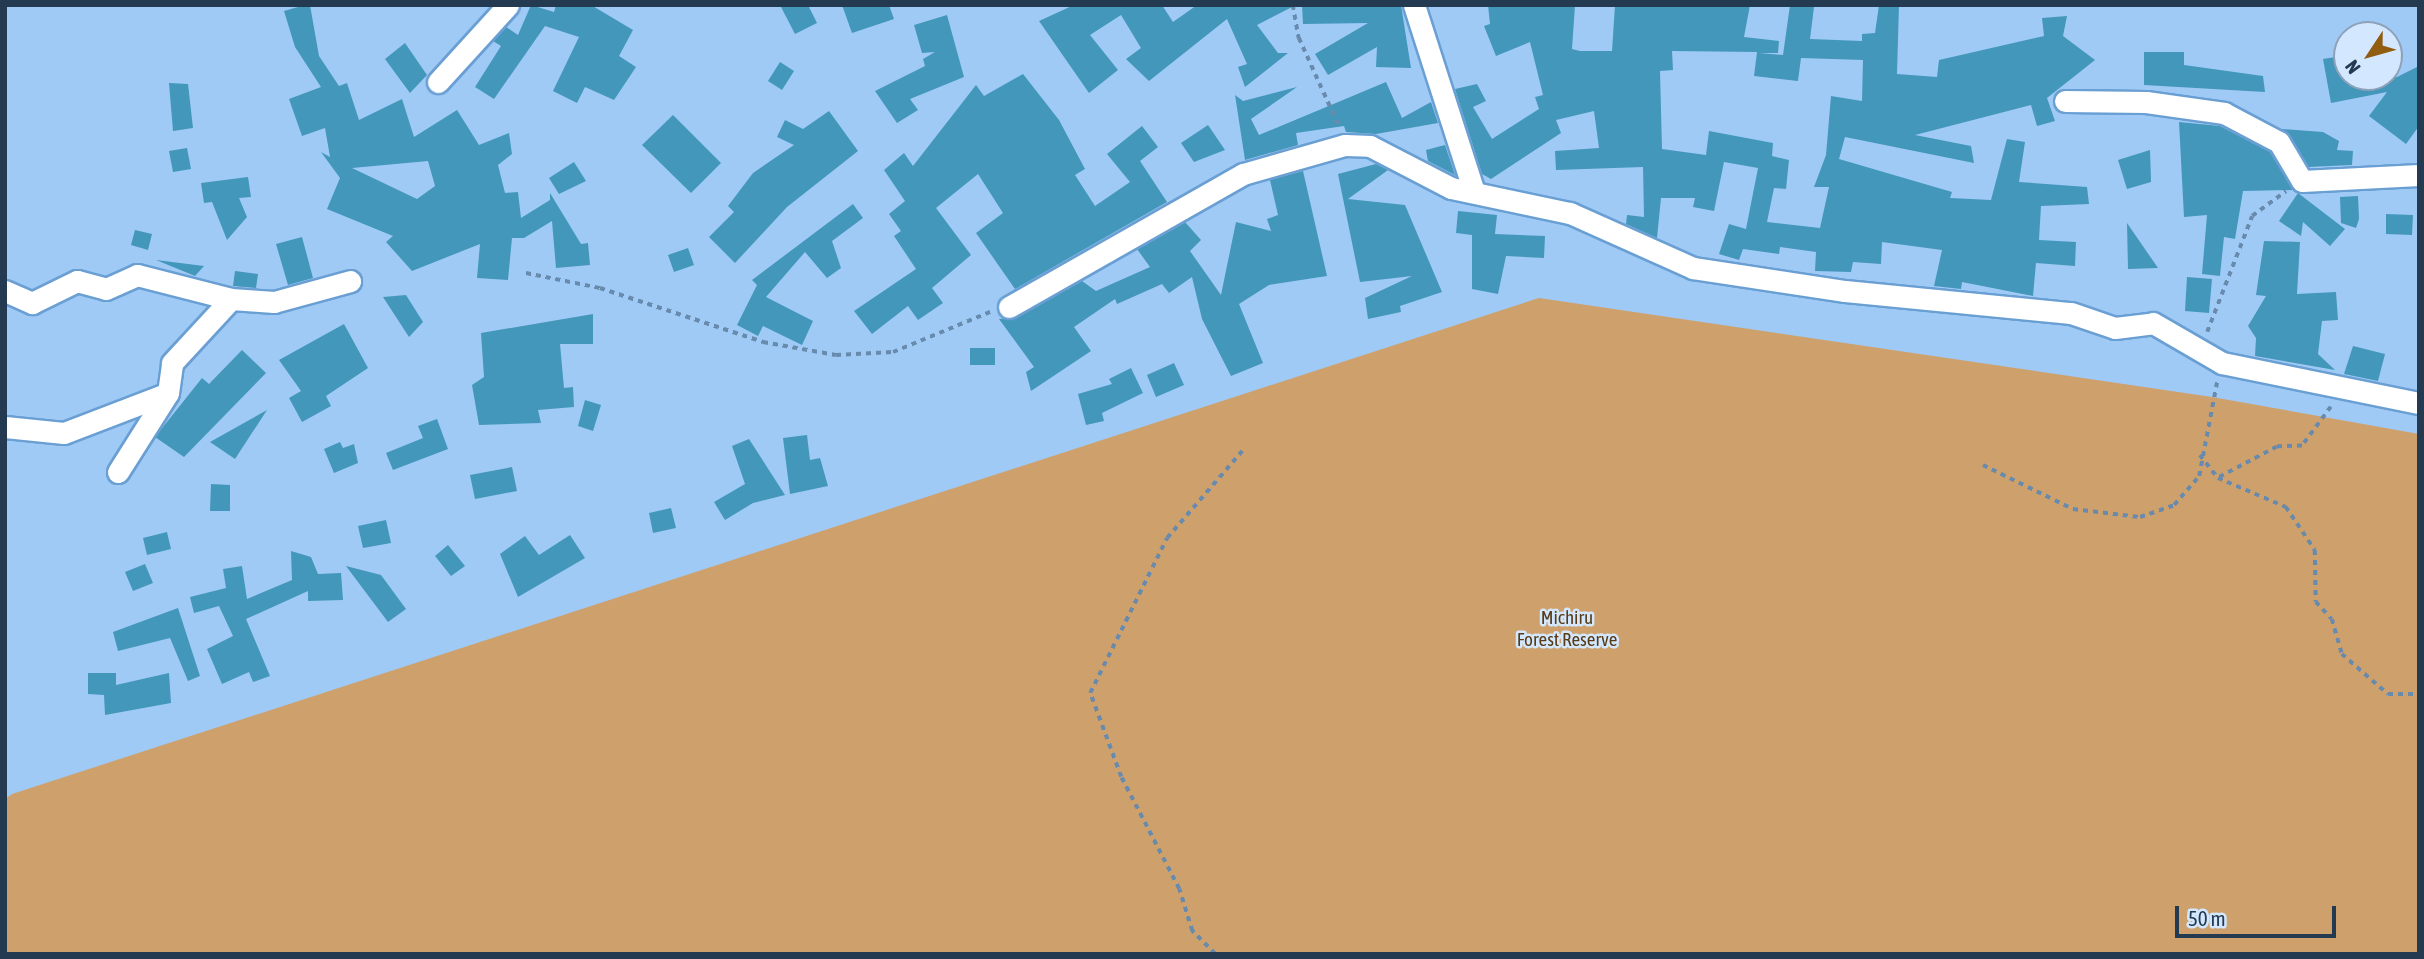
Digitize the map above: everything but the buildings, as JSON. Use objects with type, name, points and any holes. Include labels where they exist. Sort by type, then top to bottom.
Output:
[{"type":"street","points":[[438,82],[508,5]]},
{"type":"street","points":[[1415,5],[1474,192]]},
{"type":"street","points":[[2065,101],[2146,102],[2224,113],[2279,142],[2302,181],[2419,175]]},
{"type":"street","points":[[1009,307],[1244,174],[1345,145],[1383,149],[1444,185],[1570,213],[1693,268],[1845,291],[2071,313],[2115,327],[2153,323],[2222,363],[2419,403]]},
{"type":"street","points":[[5,291],[32,303],[77,281],[106,289],[136,275],[231,299],[274,302],[350,281]]},
{"type":"street","points":[[118,472],[168,393],[172,363],[231,299]]},
{"type":"street","points":[[5,427],[64,433],[168,393]]},
{"type":"path","points":[[1293,5],[1299,38],[1345,145]]},
{"type":"path","points":[[2196,348],[2212,324],[2230,262],[2252,216],[2302,181]]},
{"type":"path","points":[[526,272],[600,288],[763,342],[836,355],[893,352],[1009,307]]},
{"type":"path","points":[[1983,465],[2073,509],[2140,517],[2174,505],[2199,476],[2200,455],[2222,363]]},
{"type":"path","points":[[2218,478],[2277,447],[2302,446],[2327,419],[2338,386]]},
{"type":"path","points":[[1214,954],[1192,931],[1179,889],[1121,777],[1090,693],[1167,538],[1242,451]]},
{"type":"path","points":[[2200,455],[2218,478],[2286,507],[2315,550],[2316,602],[2332,620],[2342,654],[2388,694],[2419,694]]},
{"type":"green space","name":"Michiru Forest Reserve","points":[[1539,298],[2212,397],[2419,434],[2419,954],[5,954],[5,799],[12,794]]}]
